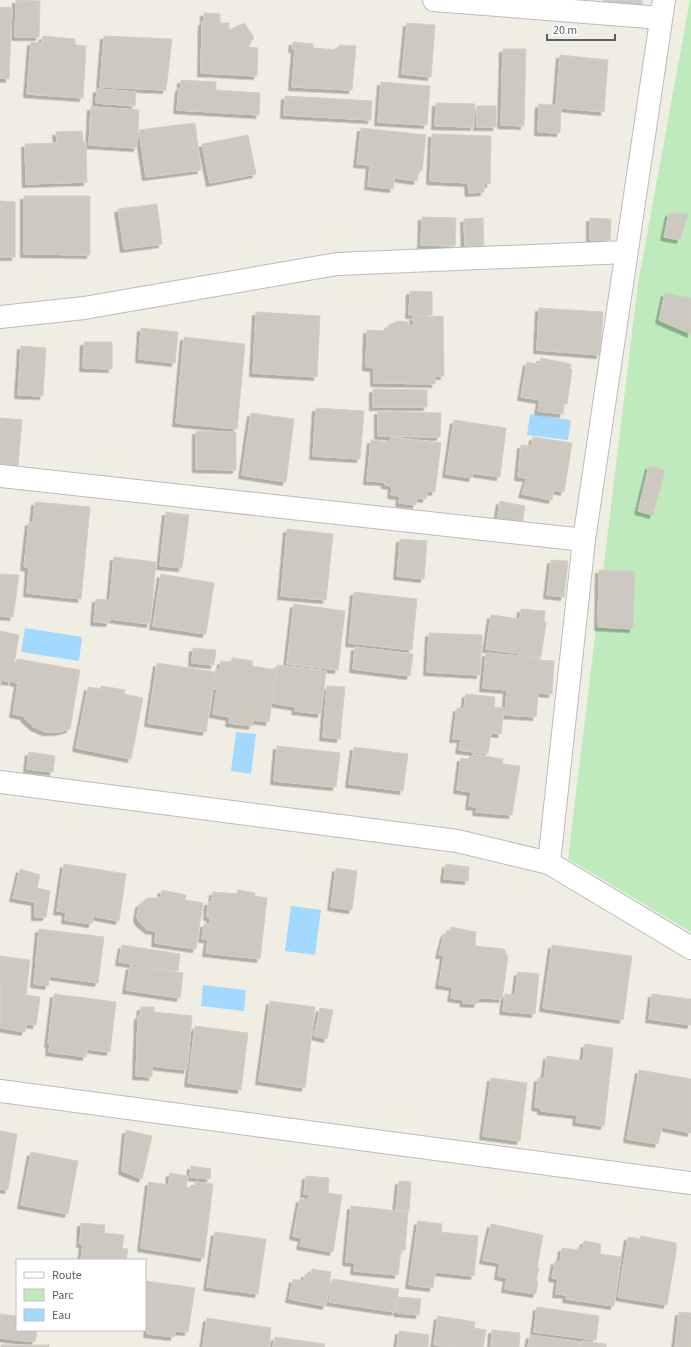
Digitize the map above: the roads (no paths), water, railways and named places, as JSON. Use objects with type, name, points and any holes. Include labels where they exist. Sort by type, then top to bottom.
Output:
[{"type":"street","points":[[434,0],[663,9],[584,540],[549,863]]},
{"type":"street","points":[[0,317],[84,308],[337,264],[626,252]]},
{"type":"street","points":[[0,476],[584,540]]},
{"type":"street","points":[[0,782],[457,841],[549,863],[691,948]]},
{"type":"street","points":[[0,1091],[691,1183]]},
{"type":"water","points":[[530,414],[571,420],[568,440],[527,435]]},
{"type":"water","points":[[25,628],[82,637],[79,661],[21,652]]},
{"type":"water","points":[[236,732],[256,734],[251,774],[231,771]]},
{"type":"water","points":[[291,906],[321,910],[315,955],[285,951]]},
{"type":"water","points":[[203,985],[246,990],[244,1011],[201,1006]]}]
